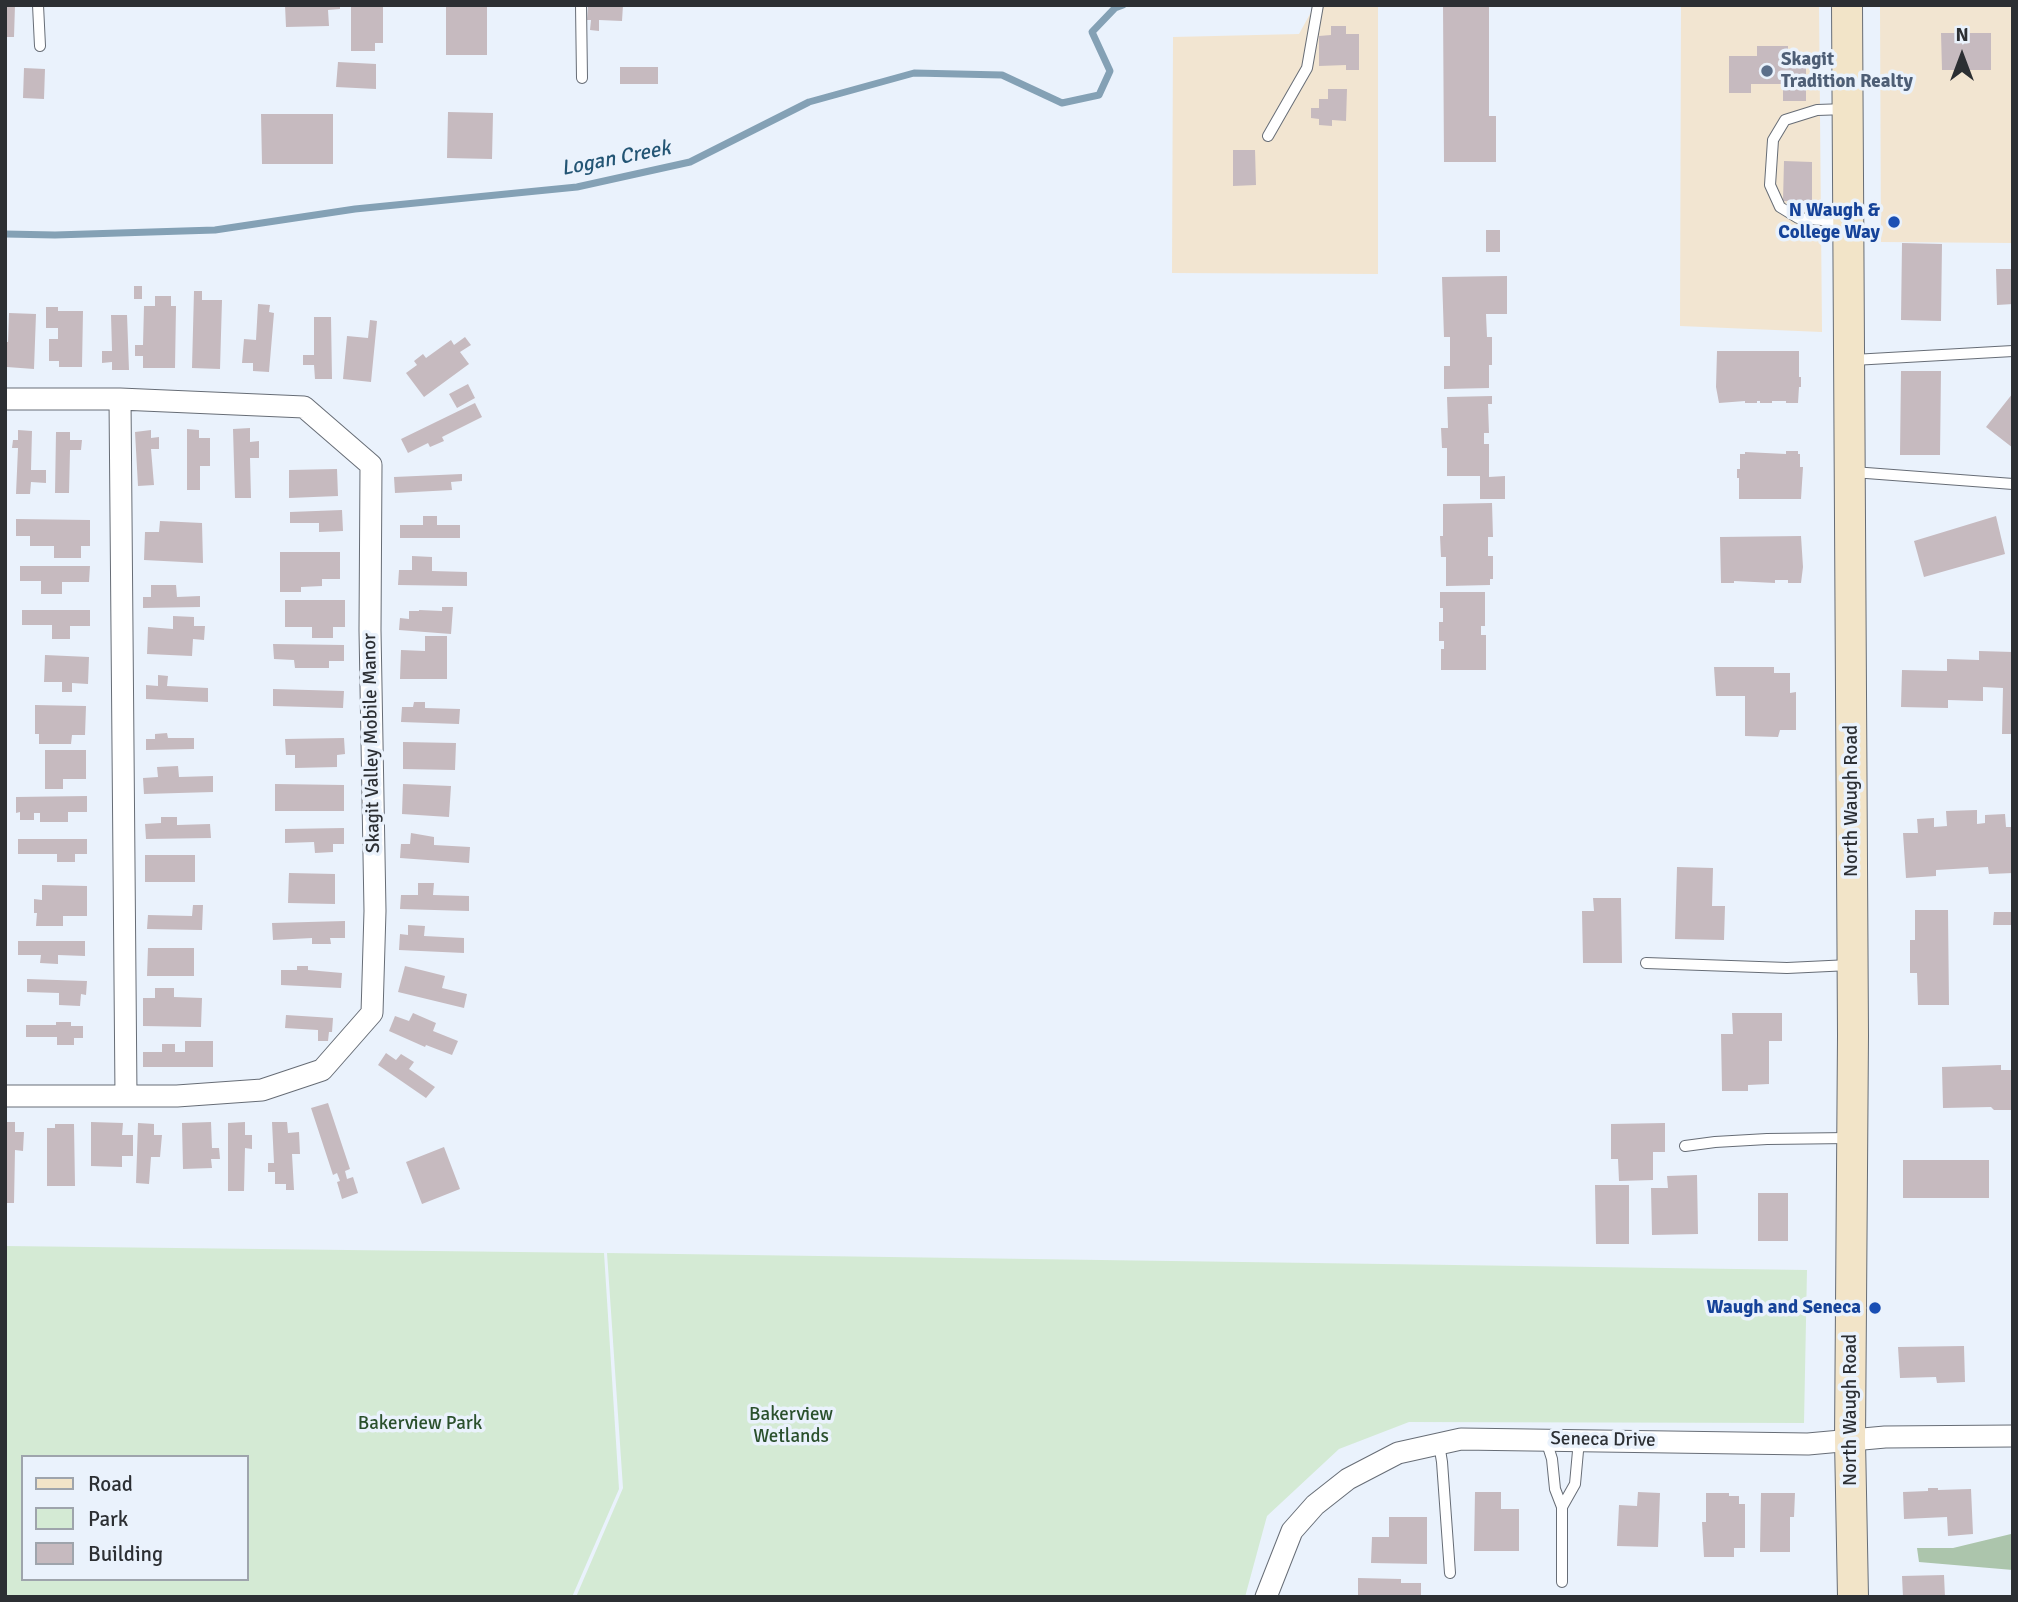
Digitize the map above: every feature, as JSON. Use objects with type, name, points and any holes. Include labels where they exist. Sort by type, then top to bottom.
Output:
[{"type":"street","name":"North Waugh Road","points":[[1847,5],[1853,965],[1850,1440],[1853,1597]]},
{"type":"street","name":"Skagit Valley Mobile Manor","points":[[5,399],[120,399],[304,407],[371,465],[370,630],[374,911],[372,1013],[322,1070],[262,1090],[177,1096],[5,1096]]},
{"type":"street","points":[[120,399],[126,1096]]},
{"type":"street","name":"Seneca Drive","points":[[1266,1597],[1292,1531],[1315,1505],[1348,1479],[1398,1453],[1461,1439],[1808,1444],[1885,1437],[2013,1436]]},
{"type":"lane","points":[[38,5],[40,46]]},
{"type":"lane","points":[[581,5],[582,78]]},
{"type":"lane","points":[[1268,136],[1307,68],[1318,5]]},
{"type":"lane","points":[[1849,109],[1817,110],[1785,120],[1773,140],[1770,185],[1780,207],[1798,218],[1849,222]]},
{"type":"lane","points":[[1850,360],[2013,351]]},
{"type":"lane","points":[[1850,472],[2013,484]]},
{"type":"lane","points":[[1646,963],[1787,968],[1853,965]]},
{"type":"lane","points":[[1685,1146],[1767,1139],[1852,1138]]},
{"type":"lane","points":[[1546,1440],[1552,1459],[1555,1489],[1562,1507],[1562,1582]]},
{"type":"lane","points":[[1562,1507],[1575,1484],[1579,1440]]},
{"type":"lane","points":[[1439,1444],[1450,1573]]},
{"type":"shaded area","points":[[1315,5],[1378,5],[1378,274],[1172,273],[1173,37],[1299,34]]},
{"type":"shaded area","points":[[1681,5],[1819,5],[1822,332],[1680,326]]},
{"type":"shaded area","points":[[1880,5],[2013,5],[2013,243],[1881,242]]},
{"type":"green space","name":"Bakerview Park","points":[[5,1246],[604,1253],[619,1489],[572,1597],[5,1597]]},
{"type":"green space","name":"Bakerview Wetlands","points":[[607,1253],[1807,1270],[1804,1423],[1409,1422],[1339,1449],[1267,1516],[1245,1597],[576,1597],[623,1488]]},
{"type":"green space","points":[[2013,1516],[2013,1570],[1919,1562],[1917,1548],[1953,1548],[2011,1534]]},
{"type":"building","points":[[5,5],[15,5],[14,37],[5,37]]},
{"type":"building","points":[[285,5],[340,5],[340,9],[328,10],[329,26],[286,27]]},
{"type":"building","points":[[351,5],[383,5],[383,43],[375,43],[375,51],[351,51]]},
{"type":"building","points":[[446,5],[487,5],[487,55],[446,55]]},
{"type":"building","points":[[588,5],[623,5],[622,21],[599,20],[599,31],[590,30],[591,20],[587,20]]},
{"type":"building","points":[[1443,5],[1489,5],[1489,116],[1496,116],[1496,162],[1444,162]]},
{"type":"building","points":[[1331,26],[1346,26],[1346,34],[1359,34],[1359,70],[1346,70],[1346,65],[1319,66],[1319,36],[1331,35]]},
{"type":"building","points":[[1941,33],[1991,33],[1991,70],[1942,70]]},
{"type":"building","name":"Skagit Tradition Realty","points":[[1757,46],[1788,46],[1788,58],[1806,58],[1806,101],[1783,101],[1783,84],[1751,84],[1751,93],[1729,93],[1729,56],[1757,56]]},
{"type":"building","points":[[338,62],[376,64],[376,89],[336,87]]},
{"type":"building","points":[[620,67],[658,67],[658,84],[620,84]]},
{"type":"building","points":[[24,68],[45,69],[44,99],[23,98]]},
{"type":"building","points":[[1328,89],[1347,89],[1346,121],[1332,120],[1332,126],[1319,125],[1319,119],[1311,118],[1311,108],[1319,108],[1319,99],[1328,99]]},
{"type":"building","points":[[448,112],[493,113],[492,159],[447,158]]},
{"type":"building","points":[[261,114],[333,114],[333,164],[262,164]]},
{"type":"building","points":[[1233,150],[1255,150],[1256,185],[1233,186]]},
{"type":"building","points":[[1784,161],[1812,162],[1812,202],[1783,201]]},
{"type":"building","points":[[1486,230],[1500,230],[1500,252],[1486,252]]},
{"type":"building","points":[[1902,243],[1942,244],[1941,321],[1901,320]]},
{"type":"building","points":[[1996,269],[2013,269],[2013,304],[1997,305]]},
{"type":"building","points":[[1507,276],[1507,314],[1486,314],[1487,337],[1492,337],[1489,388],[1444,389],[1444,366],[1450,366],[1450,337],[1444,337],[1442,277]]},
{"type":"building","points":[[134,286],[142,286],[142,299],[134,299]]},
{"type":"building","points":[[194,291],[202,291],[202,300],[222,300],[220,369],[192,368]]},
{"type":"building","points":[[155,296],[171,296],[171,306],[176,306],[175,368],[143,368],[143,356],[135,356],[135,345],[143,345],[144,306],[155,306]]},
{"type":"building","points":[[258,304],[270,305],[269,312],[274,313],[269,372],[253,371],[253,363],[242,363],[244,339],[256,340]]},
{"type":"building","points":[[46,307],[58,307],[58,311],[83,311],[82,367],[59,367],[59,361],[49,361],[49,339],[58,339],[58,328],[46,328]]},
{"type":"building","points":[[9,313],[36,314],[34,369],[7,367],[5,342],[8,342]]},
{"type":"building","points":[[111,315],[127,315],[129,370],[112,370],[112,362],[102,363],[102,351],[112,351]]},
{"type":"building","points":[[314,317],[331,317],[332,379],[315,379],[314,365],[303,365],[303,355],[314,355]]},
{"type":"building","points":[[370,320],[377,321],[371,382],[343,379],[347,336],[368,338]]},
{"type":"building","points":[[465,337],[471,345],[460,352],[469,364],[424,397],[406,373],[417,365],[414,361],[423,354],[426,358],[451,340],[454,345]]},
{"type":"building","points":[[1717,351],[1799,351],[1801,387],[1798,403],[1719,403],[1716,387]]},
{"type":"building","points":[[1901,371],[1941,371],[1940,455],[1900,455]]},
{"type":"building","points":[[468,384],[475,398],[457,408],[449,394]]},
{"type":"building","points":[[2013,393],[2013,448],[1986,427]]},
{"type":"building","points":[[1492,396],[1492,404],[1488,404],[1489,433],[1484,433],[1484,444],[1489,444],[1489,477],[1505,476],[1505,499],[1480,499],[1480,476],[1447,476],[1447,448],[1442,448],[1441,428],[1448,428],[1447,397]]},
{"type":"building","points":[[475,403],[482,417],[442,437],[444,441],[430,447],[428,443],[408,453],[401,439]]},
{"type":"building","points":[[250,428],[250,442],[259,441],[259,458],[250,458],[251,498],[235,498],[233,429]]},
{"type":"building","points":[[187,429],[199,430],[199,438],[210,438],[210,466],[200,466],[200,490],[187,490]]},
{"type":"building","points":[[18,430],[32,431],[31,470],[46,470],[46,483],[31,482],[30,494],[16,494],[18,448],[12,448],[13,440],[18,440]]},
{"type":"building","points":[[151,430],[151,438],[159,437],[159,449],[151,449],[154,485],[138,486],[135,432]]},
{"type":"building","points":[[56,432],[70,432],[70,440],[82,440],[81,450],[70,450],[69,493],[55,493]]},
{"type":"building","points":[[1786,451],[1798,451],[1800,454],[1800,467],[1803,467],[1801,499],[1739,499],[1737,469],[1740,469],[1740,454],[1786,454]]},
{"type":"building","points":[[337,469],[338,496],[289,498],[289,470]]},
{"type":"building","points":[[462,474],[462,481],[451,482],[452,490],[395,493],[394,477]]},
{"type":"building","points":[[1492,503],[1493,537],[1488,537],[1488,556],[1493,556],[1493,579],[1490,579],[1490,585],[1446,586],[1446,557],[1441,557],[1440,536],[1443,536],[1443,504]]},
{"type":"building","points":[[342,510],[343,531],[319,532],[319,523],[290,523],[290,512]]},
{"type":"building","points":[[423,516],[437,516],[437,525],[460,525],[460,538],[400,538],[400,525],[423,525]]},
{"type":"building","points":[[1996,516],[2005,554],[1924,577],[1914,541]]},
{"type":"building","points":[[16,519],[90,520],[90,546],[81,546],[81,558],[54,558],[54,546],[30,546],[30,536],[16,536]]},
{"type":"building","points":[[160,521],[202,523],[203,563],[144,560],[145,532],[159,532]]},
{"type":"building","points":[[1801,536],[1801,583],[1775,580],[1775,583],[1721,583],[1720,537]]},
{"type":"building","points":[[280,552],[340,552],[340,579],[322,579],[322,586],[301,587],[301,592],[280,592]]},
{"type":"building","points":[[412,556],[432,557],[432,571],[467,572],[467,586],[398,585],[399,570],[412,570]]},
{"type":"building","points":[[20,566],[90,566],[89,582],[62,582],[62,594],[41,594],[41,581],[20,581]]},
{"type":"building","points":[[151,585],[176,585],[177,597],[200,596],[200,607],[143,608],[143,597],[151,597]]},
{"type":"building","points":[[1440,592],[1485,592],[1485,626],[1481,626],[1481,635],[1486,635],[1486,670],[1441,670],[1441,649],[1444,649],[1444,641],[1439,641],[1439,622],[1443,622]]},
{"type":"building","points":[[285,600],[345,600],[345,627],[333,627],[333,638],[312,638],[312,627],[285,627]]},
{"type":"building","points":[[442,607],[453,607],[451,634],[399,630],[400,618],[409,619],[409,611],[442,611]]},
{"type":"building","points":[[22,610],[90,610],[90,626],[70,626],[70,639],[52,639],[52,625],[22,625]]},
{"type":"building","points":[[173,616],[194,617],[194,626],[205,626],[204,640],[193,639],[192,656],[147,654],[148,627],[173,629]]},
{"type":"building","points":[[425,636],[447,636],[447,679],[400,679],[401,650],[425,651]]},
{"type":"building","points":[[273,644],[344,645],[344,661],[329,661],[329,668],[295,668],[294,660],[274,659]]},
{"type":"building","points":[[1979,651],[2013,652],[2013,734],[2002,734],[2003,688],[1983,687],[1983,701],[1948,700],[1948,708],[1901,707],[1902,670],[1947,671],[1947,659],[1979,660]]},
{"type":"building","points":[[45,655],[89,657],[88,684],[72,683],[72,692],[62,692],[62,682],[44,682]]},
{"type":"building","points":[[1714,667],[1774,667],[1774,673],[1790,673],[1790,693],[1796,692],[1796,730],[1780,730],[1778,737],[1745,736],[1745,696],[1716,696]]},
{"type":"building","points":[[158,675],[168,676],[167,686],[208,688],[208,702],[146,699],[146,685],[158,686]]},
{"type":"building","points":[[273,689],[344,691],[343,708],[273,706]]},
{"type":"building","points":[[414,702],[425,702],[425,708],[460,709],[459,724],[401,722],[402,707],[413,707]]},
{"type":"building","points":[[35,705],[86,706],[85,735],[72,735],[71,744],[39,744],[39,734],[35,734]]},
{"type":"building","points":[[167,733],[168,738],[194,738],[194,749],[146,750],[146,739],[155,739],[155,734]]},
{"type":"building","points":[[344,738],[345,754],[337,755],[337,767],[295,768],[295,755],[286,755],[285,739]]},
{"type":"building","points":[[403,742],[456,743],[455,770],[403,769]]},
{"type":"building","points":[[45,750],[86,750],[86,779],[63,779],[63,789],[45,789]]},
{"type":"building","points":[[178,766],[179,777],[213,776],[213,792],[144,794],[143,778],[158,777],[157,767]]},
{"type":"building","points":[[275,784],[344,785],[344,811],[275,811]]},
{"type":"building","points":[[403,784],[451,786],[449,817],[402,814]]},
{"type":"building","points":[[87,796],[87,812],[68,812],[68,822],[40,822],[40,813],[34,813],[34,820],[20,820],[20,812],[16,813],[16,797]]},
{"type":"building","points":[[1977,810],[1977,824],[1985,823],[1985,815],[2005,814],[2006,827],[2013,827],[2013,873],[1989,874],[1988,867],[1936,870],[1936,876],[1906,878],[1903,833],[1918,833],[1917,819],[1934,818],[1934,827],[1947,826],[1946,811]]},
{"type":"building","points":[[161,817],[177,817],[177,825],[210,824],[211,838],[146,839],[145,824],[161,823]]},
{"type":"building","points":[[344,828],[344,844],[333,844],[333,852],[315,853],[314,842],[285,843],[285,829]]},
{"type":"building","points":[[411,833],[434,837],[434,845],[470,847],[469,863],[400,858],[401,844],[410,844]]},
{"type":"building","points":[[18,839],[87,839],[87,854],[75,854],[75,862],[57,862],[57,854],[18,854]]},
{"type":"building","points":[[145,855],[195,855],[195,882],[145,882]]},
{"type":"building","points":[[1677,867],[1713,868],[1712,906],[1725,906],[1724,940],[1675,939]]},
{"type":"building","points":[[289,873],[335,874],[335,904],[288,903]]},
{"type":"building","points":[[418,883],[434,883],[433,895],[469,896],[469,911],[400,909],[401,895],[418,895]]},
{"type":"building","points":[[42,885],[87,886],[87,916],[63,916],[63,926],[36,926],[34,899],[42,900]]},
{"type":"building","points":[[1593,898],[1621,898],[1622,963],[1583,963],[1582,911],[1594,911]]},
{"type":"building","points":[[193,905],[203,905],[202,930],[147,929],[148,915],[192,916]]},
{"type":"building","points":[[1915,910],[1948,910],[1949,1005],[1918,1005],[1917,973],[1910,973],[1910,940],[1915,940]]},
{"type":"building","points":[[1994,912],[2013,912],[2013,925],[1993,925]]},
{"type":"building","points":[[345,921],[345,938],[330,938],[331,944],[312,944],[312,938],[273,940],[272,923]]},
{"type":"building","points":[[408,925],[425,926],[424,936],[464,938],[464,953],[399,950],[400,934],[408,935]]},
{"type":"building","points":[[18,941],[85,941],[85,956],[58,955],[58,964],[40,963],[41,955],[18,955]]},
{"type":"building","points":[[148,948],[194,948],[194,976],[147,976]]},
{"type":"building","points":[[297,966],[308,966],[308,970],[342,973],[341,988],[281,985],[281,970],[297,970]]},
{"type":"building","points":[[405,966],[445,976],[442,988],[467,994],[464,1008],[398,992]]},
{"type":"building","points":[[27,979],[87,981],[86,995],[81,994],[80,1006],[59,1005],[59,993],[27,992]]},
{"type":"building","points":[[155,988],[174,988],[174,997],[202,998],[201,1027],[143,1026],[143,998],[155,998]]},
{"type":"building","points":[[413,1013],[436,1023],[433,1031],[458,1041],[452,1055],[426,1045],[425,1047],[389,1031],[395,1016],[409,1021]]},
{"type":"building","points":[[1732,1013],[1782,1013],[1782,1041],[1769,1041],[1769,1084],[1748,1085],[1748,1091],[1722,1091],[1721,1034],[1733,1034]]},
{"type":"building","points":[[286,1015],[333,1018],[328,1041],[318,1041],[318,1030],[285,1028]]},
{"type":"building","points":[[56,1022],[71,1022],[71,1026],[83,1026],[83,1038],[74,1038],[74,1045],[57,1045],[57,1037],[26,1037],[26,1025],[56,1025]]},
{"type":"building","points":[[185,1041],[213,1041],[213,1067],[143,1067],[143,1052],[162,1052],[162,1044],[175,1044],[175,1052],[185,1052]]},
{"type":"building","points":[[386,1053],[396,1060],[401,1054],[414,1062],[409,1069],[435,1087],[426,1098],[378,1065]]},
{"type":"building","points":[[2001,1065],[2001,1070],[2012,1070],[2013,1110],[1994,1110],[1991,1107],[1943,1108],[1942,1067]]},
{"type":"building","points":[[328,1103],[350,1169],[345,1171],[347,1179],[353,1177],[358,1193],[342,1199],[337,1182],[340,1181],[337,1173],[333,1175],[311,1108]]},
{"type":"building","points":[[5,1122],[15,1122],[15,1132],[24,1132],[23,1151],[15,1150],[14,1203],[5,1203]]},
{"type":"building","points":[[91,1122],[123,1123],[122,1135],[133,1135],[133,1156],[122,1156],[122,1167],[91,1166]]},
{"type":"building","points":[[211,1122],[212,1148],[219,1148],[220,1159],[211,1159],[212,1168],[183,1169],[182,1123]]},
{"type":"building","points":[[245,1122],[245,1135],[252,1135],[252,1149],[245,1148],[244,1191],[228,1191],[228,1123]]},
{"type":"building","points":[[272,1122],[287,1122],[288,1133],[299,1132],[300,1154],[292,1154],[294,1190],[286,1190],[286,1184],[275,1184],[275,1172],[268,1172],[268,1163],[274,1163]]},
{"type":"building","points":[[138,1123],[154,1124],[154,1135],[162,1135],[160,1157],[151,1157],[149,1184],[136,1183]]},
{"type":"building","points":[[1665,1123],[1665,1152],[1653,1152],[1653,1180],[1619,1181],[1618,1159],[1611,1159],[1611,1124]]},
{"type":"building","points":[[55,1124],[74,1124],[75,1186],[47,1186],[47,1128],[55,1128]]},
{"type":"building","points":[[444,1147],[460,1189],[422,1204],[406,1162]]},
{"type":"building","points":[[1903,1160],[1989,1160],[1989,1198],[1903,1198]]},
{"type":"building","points":[[1697,1175],[1698,1234],[1652,1235],[1651,1188],[1668,1188],[1667,1176]]},
{"type":"building","points":[[1595,1185],[1629,1185],[1629,1244],[1596,1244]]},
{"type":"building","points":[[1758,1193],[1788,1193],[1788,1241],[1758,1241]]},
{"type":"building","points":[[1964,1346],[1965,1382],[1937,1383],[1936,1377],[1900,1378],[1898,1347]]},
{"type":"building","points":[[1928,1488],[1971,1489],[1973,1534],[1948,1536],[1947,1517],[1904,1519],[1903,1492],[1928,1491]]},
{"type":"building","points":[[1475,1492],[1501,1492],[1501,1509],[1519,1509],[1519,1551],[1474,1551]]},
{"type":"building","points":[[1638,1492],[1660,1493],[1658,1547],[1617,1546],[1619,1505],[1637,1506]]},
{"type":"building","points":[[1706,1493],[1729,1493],[1729,1496],[1739,1496],[1739,1504],[1745,1504],[1745,1548],[1734,1548],[1734,1557],[1704,1557],[1702,1522],[1706,1522]]},
{"type":"building","points":[[1761,1493],[1795,1493],[1794,1517],[1790,1517],[1790,1552],[1760,1552]]},
{"type":"building","points":[[1389,1517],[1427,1517],[1427,1564],[1371,1563],[1372,1537],[1389,1537]]},
{"type":"building","points":[[1944,1575],[1945,1597],[1903,1597],[1902,1576]]},
{"type":"building","points":[[1358,1578],[1401,1579],[1401,1583],[1421,1583],[1421,1597],[1358,1597]]},
{"type":"waterway","name":"Logan Creek","points":[[5,234],[215,230],[355,209],[577,187],[690,162],[809,102],[914,73],[1002,75],[1062,103],[1099,95],[1110,71],[1092,32],[1115,8],[1123,5]]},
{"type":"place","name":"Skagit Tradition Realty","points":[[1767,71]]},
{"type":"place","name":"N Waugh & College Way","points":[[1894,222]]},
{"type":"place","name":"Waugh and Seneca","points":[[1875,1308]]}]
